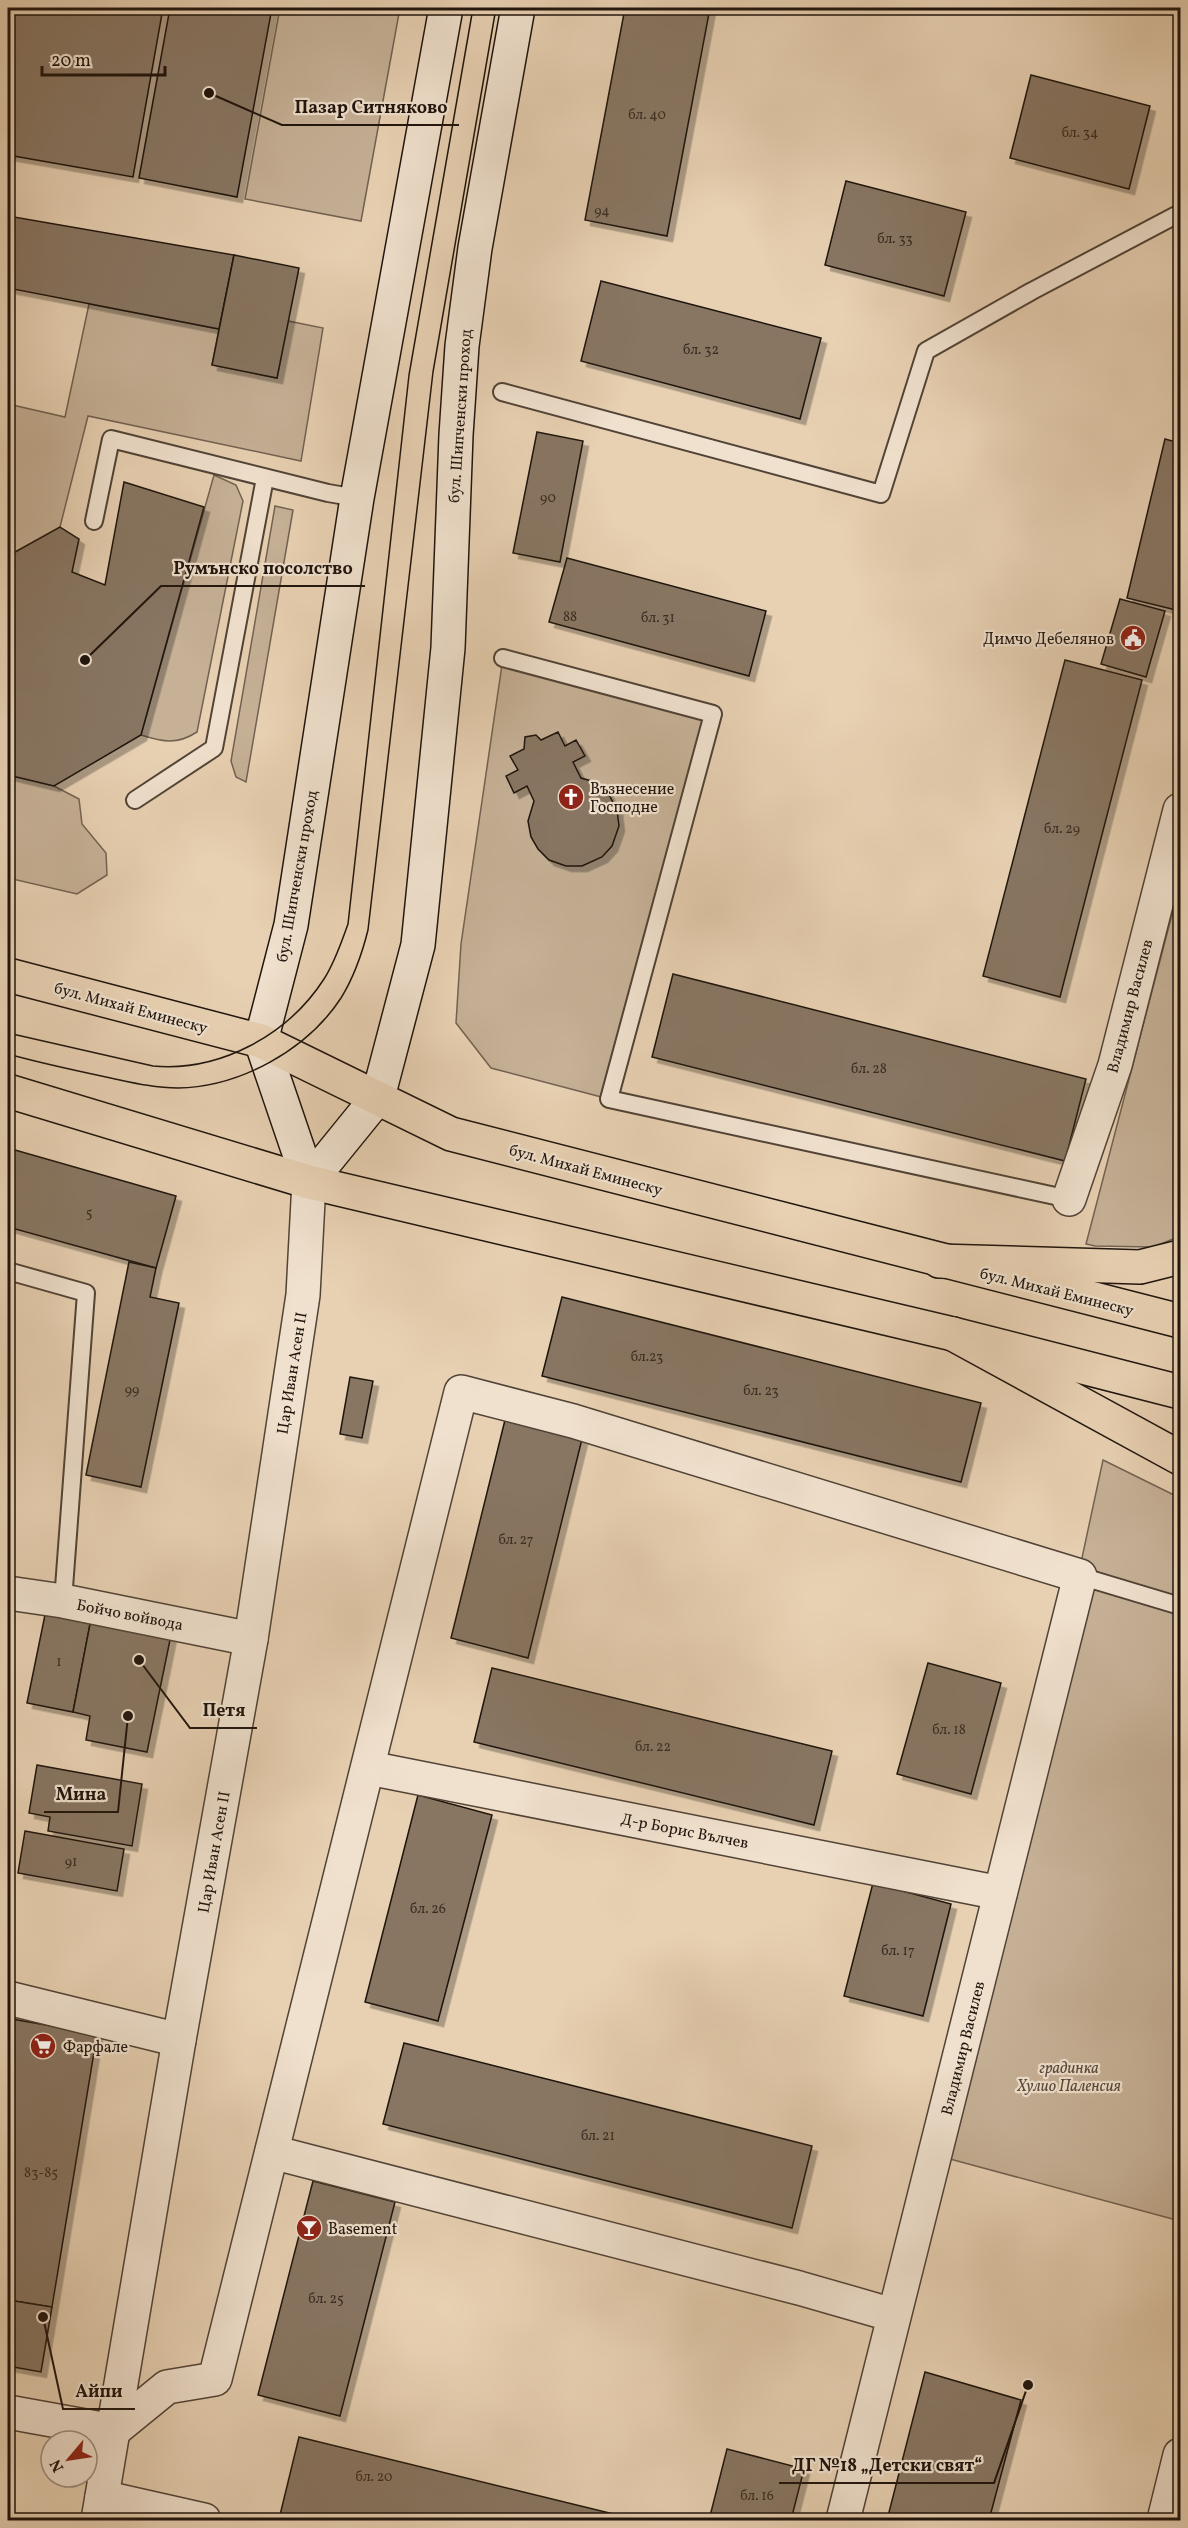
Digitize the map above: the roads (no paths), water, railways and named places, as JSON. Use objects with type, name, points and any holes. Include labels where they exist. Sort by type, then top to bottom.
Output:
[{"type":"main road","name":"бул. Михай Еминеску","points":[[8,975],[261,1041],[451,1134],[1180,1322]]},
{"type":"main road","points":[[8,1091],[309,1182],[953,1334],[1180,1392]]},
{"type":"main road","points":[[939,1261],[1140,1267],[1180,1257]]},
{"type":"main road","points":[[953,1334],[1180,1458]]},
{"type":"street","name":"бул. Шипченски проход","points":[[261,1041],[291,925],[357,498],[447,8]]},
{"type":"street","name":"бул. Шипченски проход","points":[[309,1182],[378,1097],[418,945],[448,648],[456,435],[462,346],[475,249],[518,8]]},
{"type":"street","name":"Владимир Василев","points":[[1069,1199],[1115,1065],[1180,810]]},
{"type":"street","points":[[261,1041],[309,1182]]},
{"type":"street","name":"Цар Иван Асен II","points":[[100,2509],[179,2040],[251,1639],[303,1295],[309,1182]]},
{"type":"street","points":[[8,2412],[113,2431],[167,2387],[215,2379],[461,1392],[573,1421],[1080,1576]]},
{"type":"street","name":"Владимир Василев","points":[[843,2520],[1080,1576]]},
{"type":"street","name":"Бойчо войвода","points":[[8,1593],[63,1601],[251,1639]]},
{"type":"street","name":"Д-р Борис Вълчев","points":[[369,1768],[1000,1893]]},
{"type":"street","points":[[8,1998],[179,2040]]},
{"type":"street","points":[[272,2152],[788,2285],[893,2315]]},
{"type":"street","points":[[1164,2520],[1180,2455]]},
{"type":"street","points":[[100,2509],[204,2520]]},
{"type":"lane","points":[[502,392],[880,494],[926,351],[1032,291],[1180,213]]},
{"type":"lane","points":[[94,521],[111,439],[265,478],[357,498]]},
{"type":"lane","points":[[135,800],[214,748],[265,478]]},
{"type":"lane","points":[[503,658],[713,714],[609,1099],[1069,1199]]},
{"type":"lane","points":[[8,1271],[86,1293],[63,1601]]},
{"type":"lane","points":[[1080,1576],[1180,1606]]},
{"type":"tram line","points":[[8,1033],[153,1066],[203,1063],[227,1056],[272,1033],[309,999],[335,959],[348,924],[409,375],[473,8]]},
{"type":"tram line","points":[[8,1054],[160,1087],[201,1086],[225,1081],[270,1062],[310,1034],[327,1017],[350,982],[368,930],[433,372],[496,8]]},
{"type":"place","name":"Пазар Ситняково","points":[[209,93]]},
{"type":"place","name":"Димчо Дебелянов","points":[[1133,638]]},
{"type":"place","name":"Румънско посолство","points":[[85,660]]},
{"type":"place","name":"Възнесение Господне","points":[[571,797]]},
{"type":"place","name":"Петя","points":[[139,1660]]},
{"type":"place","name":"Мина","points":[[128,1716]]},
{"type":"place","name":"Фарфале","points":[[43,2046]]},
{"type":"place","name":"Basement","points":[[309,2228]]},
{"type":"place","name":"Айпи","points":[[43,2317]]},
{"type":"place","name":"ДГ №18 „Детски свят“","points":[[1028,2385]]},
{"type":"park label","name":"градинка Хулио Паленсия","points":[[1069,2076]]}]
